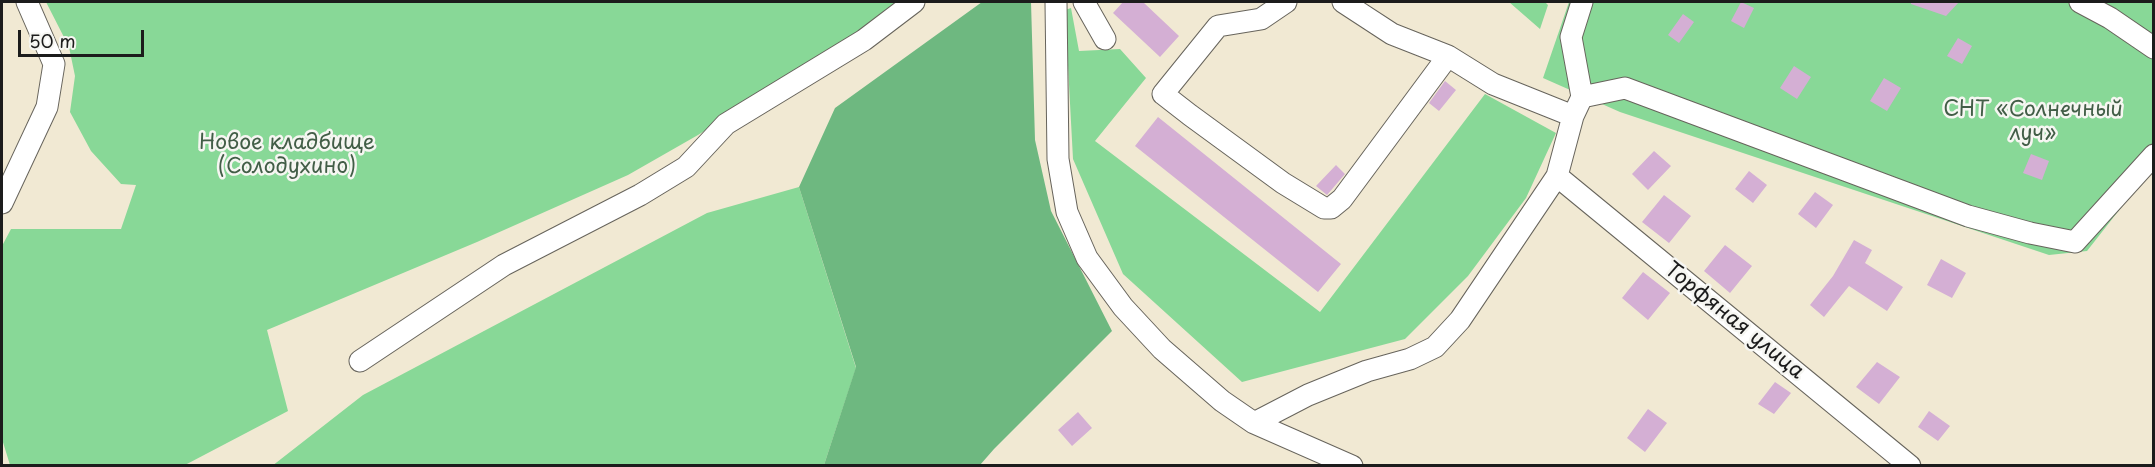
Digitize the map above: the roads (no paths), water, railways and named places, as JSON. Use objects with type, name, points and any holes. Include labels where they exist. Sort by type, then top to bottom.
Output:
[{"type":"street","points":[[2,203],[48,107],[54,64],[27,2]]},
{"type":"street","points":[[360,361],[504,265],[640,195],[686,167],[726,124],[864,40],[914,2]]},
{"type":"street","points":[[1056,2],[1058,159],[1067,212],[1087,258],[1123,307],[1162,349],[1222,401],[1254,423],[1352,465]]},
{"type":"street","points":[[1084,2],[1105,39]]},
{"type":"street","points":[[1286,2],[1261,19],[1218,26],[1163,94],[1265,170],[1324,208],[1331,208],[1342,200],[1448,56]]},
{"type":"street","points":[[1343,2],[1392,34],[1448,56],[1493,84],[1573,116]]},
{"type":"street","points":[[1254,423],[1308,395],[1367,371],[1410,359],[1435,347],[1460,320],[1557,176],[1573,116],[1582,97],[1571,37],[1582,2]]},
{"type":"street","points":[[2080,2],[2110,18],[2154,48]]},
{"type":"street","points":[[1582,97],[1625,88],[1968,216],[2030,233],[2075,242],[2154,155]]},
{"type":"street","name":"Торфяная улица","points":[[1557,176],[1910,465]]},
{"type":"park label","name":"СНТ «Солнечный луч»","points":[[2033,122]]},
{"type":"park label","name":"Новое кладбище (Солодухино)","points":[[287,155]]}]
